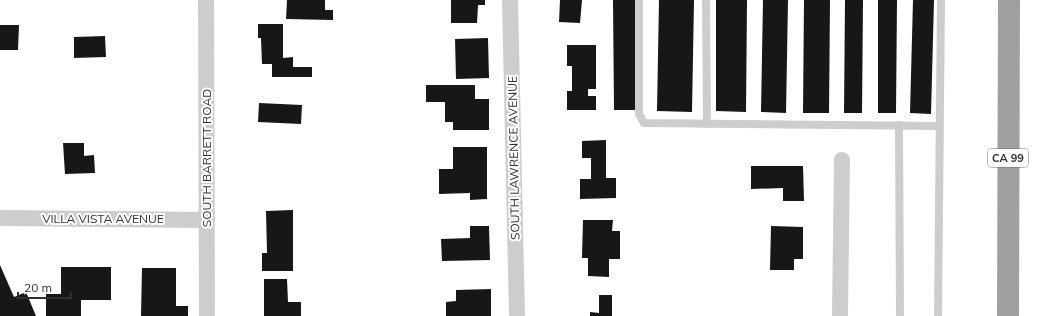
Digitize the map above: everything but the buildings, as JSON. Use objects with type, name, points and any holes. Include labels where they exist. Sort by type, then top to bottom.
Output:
[{"type":"highway","name":"CA 99","points":[[1008,316],[1009,0]]},
{"type":"street","name":"SOUTH BARRETT ROAD","points":[[206,0],[207,316]]},
{"type":"street","name":"SOUTH LAWRENCE AVENUE","points":[[510,0],[517,316]]},
{"type":"street","points":[[840,316],[842,160]]},
{"type":"street","name":"VILLA VISTA AVENUE","points":[[0,218],[207,220]]},
{"type":"lane","points":[[639,0],[639,114],[644,123],[939,126]]},
{"type":"lane","points":[[706,0],[707,124]]},
{"type":"lane","points":[[938,316],[940,0]]},
{"type":"lane","points":[[898,125],[900,316]]}]
